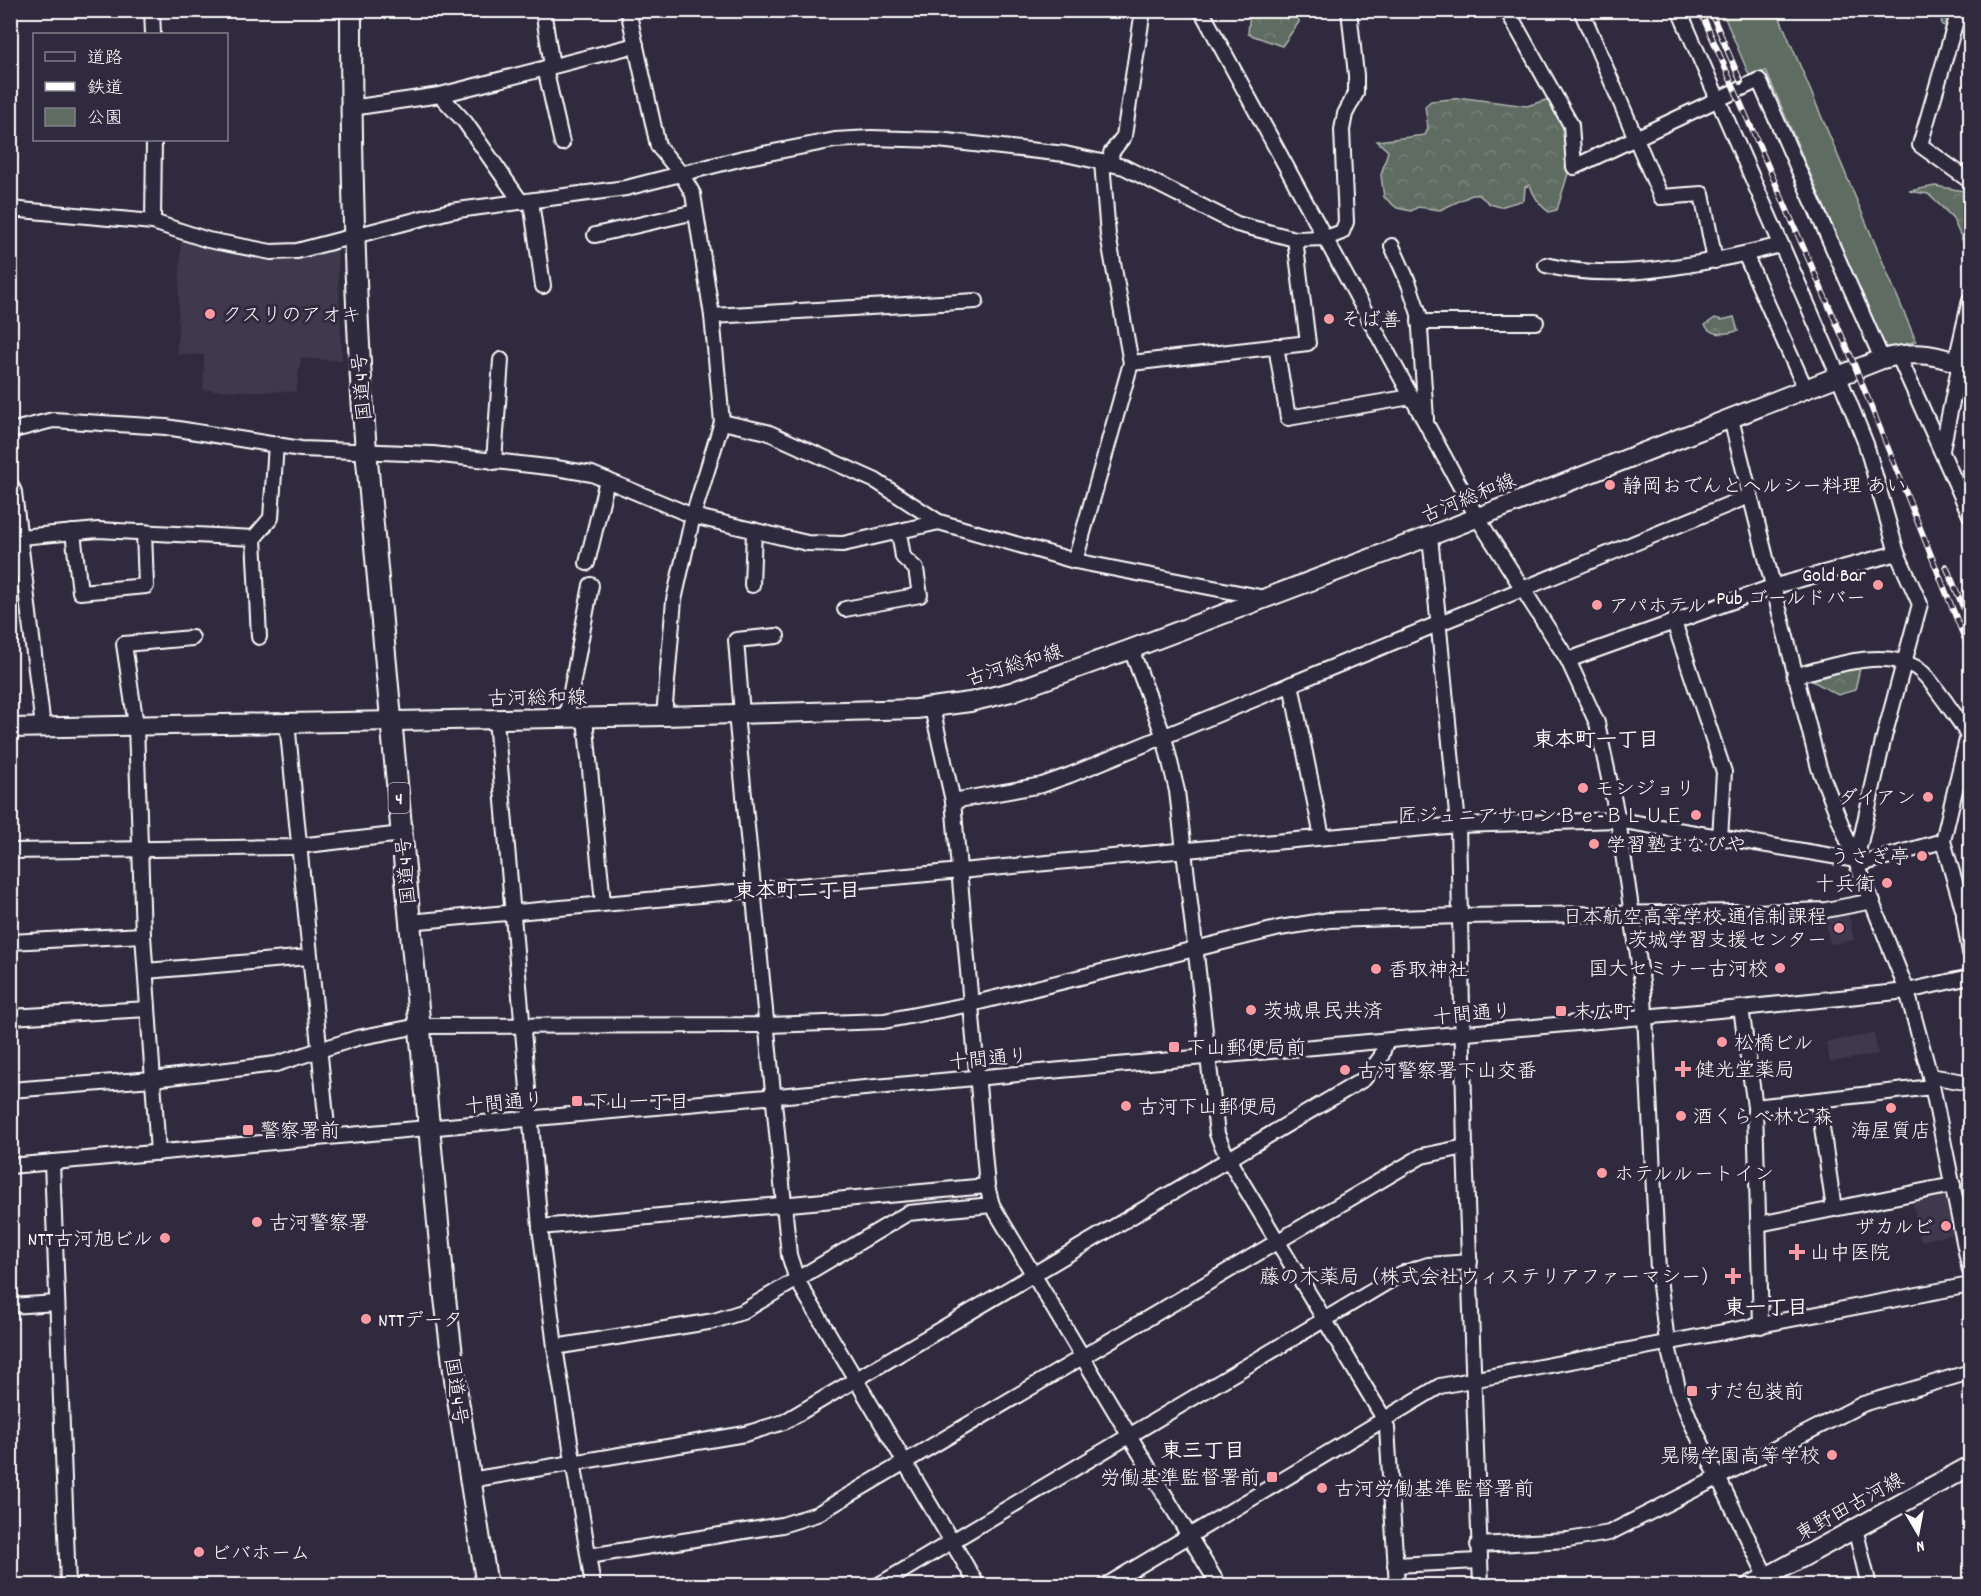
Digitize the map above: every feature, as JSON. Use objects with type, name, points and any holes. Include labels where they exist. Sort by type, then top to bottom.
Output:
[{"type":"highway","name":"国道4号","points":[[351,10],[352,235],[366,450],[445,1298],[487,1586]]},
{"type":"main road","name":"古河総和線","points":[[10,728],[496,720],[932,708],[1011,692],[1131,649],[1430,536],[1890,357],[1924,353],[1962,364]]},
{"type":"main road","name":"東野田古河線","points":[[1750,1586],[1770,1581],[1855,1528],[1971,1466]]},
{"type":"street","points":[[152,10],[153,33]]},
{"type":"street","points":[[543,10],[549,67],[562,143]]},
{"type":"street","points":[[628,10],[658,146],[682,175],[693,194],[712,316],[722,422],[693,516],[674,600],[664,716]]},
{"type":"street","points":[[1075,561],[1131,363],[1108,235],[1107,163],[1111,153],[1124,136],[1143,10]]},
{"type":"street","points":[[1201,10],[1477,517],[1568,660],[1597,723],[1618,820],[1646,1017],[1658,1270],[1667,1342],[1683,1402],[1716,1476],[1770,1581]]},
{"type":"street","points":[[10,209],[153,222],[208,240],[271,252],[311,248],[352,235],[450,211],[627,188],[743,158],[835,140],[871,138],[992,146],[1107,163],[1150,178],[1209,212],[1237,224],[1295,239],[1326,238],[1342,232],[1346,222],[1342,130],[1345,114],[1356,93],[1349,10]]},
{"type":"street","points":[[1507,10],[1571,125],[1574,167],[1759,80],[1890,357],[1942,452],[1971,515]]},
{"type":"street","points":[[1581,10],[1661,197],[1702,194],[1715,261]]},
{"type":"street","points":[[1679,10],[1716,100],[1839,377],[1866,444],[1897,553],[1920,604],[1856,861]]},
{"type":"street","points":[[1959,10],[1920,145],[1971,181]]},
{"type":"street","points":[[351,108],[440,95],[636,45]]},
{"type":"street","points":[[440,95],[465,122],[526,201],[543,286]]},
{"type":"street","points":[[153,222],[154,141]]},
{"type":"street","points":[[595,235],[695,212]]},
{"type":"street","points":[[1131,363],[1308,343],[1295,239]]},
{"type":"street","points":[[1546,265],[1568,271],[1599,272],[1715,261],[1781,245]]},
{"type":"street","points":[[1392,246],[1412,292],[1419,322],[1426,424]]},
{"type":"street","points":[[1745,254],[1806,390]]},
{"type":"street","points":[[1942,452],[1962,364],[1971,300]]},
{"type":"street","points":[[712,316],[976,301]]},
{"type":"street","points":[[1419,322],[1536,322]]},
{"type":"street","points":[[1276,346],[1288,418],[1411,397]]},
{"type":"street","points":[[494,462],[501,360]]},
{"type":"street","points":[[1731,419],[1819,768],[1908,991],[1931,1082],[1971,1271]]},
{"type":"street","points":[[10,431],[52,420],[166,427],[301,449],[433,454],[592,474],[693,516],[807,543],[843,544],[939,522]]},
{"type":"street","points":[[722,422],[767,432],[876,481],[939,522],[1075,561],[1264,598]]},
{"type":"street","points":[[259,637],[254,538],[271,518],[276,444]]},
{"type":"street","points":[[587,563],[607,480]]},
{"type":"street","points":[[10,483],[14,492],[43,727]]},
{"type":"street","points":[[953,801],[1042,785],[1749,496]]},
{"type":"street","points":[[20,537],[98,530],[254,538]]},
{"type":"street","points":[[752,585],[754,530]]},
{"type":"street","points":[[73,532],[80,592],[146,586],[144,532]]},
{"type":"street","points":[[844,609],[920,595],[916,569],[903,557],[898,532]]},
{"type":"street","points":[[1430,536],[1458,825],[1465,1148],[1481,1586]]},
{"type":"street","points":[[1568,660],[1772,587],[1897,553]]},
{"type":"street","points":[[566,718],[591,585]]},
{"type":"street","points":[[1674,622],[1724,771],[1720,838]]},
{"type":"street","points":[[777,636],[736,640],[739,714],[753,889],[782,1205],[789,1255],[797,1280],[978,1586]]},
{"type":"street","points":[[158,1153],[143,935],[136,725],[124,644],[192,638]]},
{"type":"street","points":[[1131,649],[1164,737],[1177,790],[1217,1134],[1228,1159],[1383,1417],[1387,1428],[1397,1586]]},
{"type":"street","points":[[1794,676],[1865,658],[1904,662],[1917,667],[1969,740],[1943,841],[1967,911],[1971,952]]},
{"type":"street","points":[[1291,684],[1322,837]]},
{"type":"street","points":[[932,708],[953,801],[987,1186],[992,1205],[1219,1586]]},
{"type":"street","points":[[585,718],[603,903]]},
{"type":"street","points":[[496,720],[540,1227],[555,1347],[593,1586]]},
{"type":"street","points":[[287,722],[328,1137]]},
{"type":"street","points":[[409,922],[513,910],[1458,825],[1618,820],[1868,862],[1943,841]]},
{"type":"street","points":[[10,851],[298,846],[402,834]]},
{"type":"street","points":[[10,1090],[153,1079],[276,1065],[357,1038],[419,1026],[767,1025],[884,1021],[971,1004],[1194,948],[1329,920],[1461,915],[1816,910],[1873,902]]},
{"type":"street","points":[[10,942],[143,935]]},
{"type":"street","points":[[146,971],[309,957]]},
{"type":"street","name":"十間通り","points":[[10,1166],[1741,1008],[1908,991],[1970,975]]},
{"type":"street","points":[[1741,1008],[1755,1107],[1761,1326]]},
{"type":"street","points":[[10,1017],[148,1009]]},
{"type":"street","points":[[470,1480],[745,1434],[784,1422],[1364,1079],[1377,1064],[1386,1041]]},
{"type":"street","points":[[1755,1107],[1818,1100],[1931,1082],[1971,1083]]},
{"type":"street","points":[[1818,1100],[1834,1209]]},
{"type":"street","points":[[589,1556],[800,1520],[817,1514],[1422,1156],[1465,1148]]},
{"type":"street","points":[[52,1162],[68,1586]]},
{"type":"street","points":[[1759,1224],[1953,1185]]},
{"type":"street","points":[[540,1227],[987,1186]]},
{"type":"street","points":[[555,1347],[714,1320],[742,1312],[908,1213],[992,1205]]},
{"type":"street","points":[[877,1586],[1401,1274],[1428,1266],[1470,1262]]},
{"type":"street","points":[[1105,1586],[1383,1417],[1440,1386],[1971,1285]]},
{"type":"street","points":[[10,1306],[57,1303]]},
{"type":"street","points":[[1478,1545],[1568,1540],[1609,1533],[1716,1476],[1863,1404],[1971,1372]]},
{"type":"street","points":[[1855,1528],[1869,1586]]},
{"type":"street","points":[[1395,1565],[1479,1561]]},
{"type":"shaded area","points":[[181,235],[225,251],[266,257],[337,245],[342,361],[301,358],[296,392],[203,390],[204,355],[177,354]]},
{"type":"shaded area","name":"日本航空高等学校 通信制課程 茨城学習支援センター","points":[[1848,912],[1854,940],[1830,944],[1825,917]]},
{"type":"shaded area","points":[[1874,1034],[1878,1054],[1830,1062],[1826,1042]]},
{"type":"shaded area","points":[[1951,1189],[1959,1233],[1920,1241],[1912,1197]]},
{"type":"green space","points":[[1940,10],[1970,11],[1970,34],[1942,25]]},
{"type":"green space","points":[[1250,11],[1298,11],[1299,22],[1282,46],[1248,34]]},
{"type":"green space","points":[[1722,11],[1777,11],[1916,341],[1886,350],[1766,71],[1750,77]]},
{"type":"green space","points":[[1464,98],[1527,106],[1549,99],[1565,122],[1570,167],[1557,210],[1549,212],[1546,210],[1537,200],[1530,185],[1525,187],[1524,200],[1500,207],[1490,204],[1479,195],[1472,195],[1440,210],[1418,207],[1411,211],[1397,208],[1384,197],[1381,175],[1388,151],[1377,141],[1425,135],[1428,128],[1425,106],[1431,101]]},
{"type":"green space","points":[[1935,186],[1970,192],[1969,255],[1952,217],[1928,194],[1909,191]]},
{"type":"green space","points":[[1734,317],[1738,331],[1715,333],[1705,325],[1715,318],[1722,320]]},
{"type":"green space","points":[[1861,664],[1855,690],[1838,695],[1807,678]]},
{"type":"railway","points":[[1700,10],[1852,359],[1970,652]]},
{"type":"railway","points":[[1710,10],[1741,82]]},
{"type":"railway","points":[[1946,566],[1970,624]]},
{"type":"place","name":"クスリのアオキ","points":[[210,314]]},
{"type":"place","name":"そば善","points":[[1329,319]]},
{"type":"place","name":"静岡おでんとヘルシー料理 あい","points":[[1610,485]]},
{"type":"place","name":"Gold Bar Pub ゴールドバー","points":[[1878,585]]},
{"type":"place","name":"アパホテル","points":[[1597,605]]},
{"type":"place","name":"モンジョリ","points":[[1583,788]]},
{"type":"place","name":"ダイアン","points":[[1928,797]]},
{"type":"place","name":"匠ジュニアサロンＢｅ−ＢＬＵＥ","points":[[1696,815]]},
{"type":"place","name":"学習塾まなびや","points":[[1594,844]]},
{"type":"place","name":"うさぎ亭","points":[[1922,856]]},
{"type":"place","name":"十兵衛","points":[[1887,883]]},
{"type":"place","name":"日本航空高等学校 通信制課程 茨城学習支援センター","points":[[1839,928]]},
{"type":"place","name":"国大セミナー古河校","points":[[1780,968]]},
{"type":"place","name":"香取神社","points":[[1376,969]]},
{"type":"place","name":"茨城県民共済","points":[[1251,1010]]},
{"type":"place","name":"末広町","points":[[1561,1011]]},
{"type":"place","name":"松橋ビル","points":[[1722,1042]]},
{"type":"place","name":"下山郵便局前","points":[[1174,1047]]},
{"type":"place","name":"健光堂薬局","points":[[1683,1069]]},
{"type":"place","name":"古河警察署下山交番","points":[[1345,1070]]},
{"type":"place","name":"下山一丁目","points":[[577,1101]]},
{"type":"place","name":"古河下山郵便局","points":[[1126,1106]]},
{"type":"place","name":"海屋質店","points":[[1891,1108]]},
{"type":"place","name":"酒くらべ林と森","points":[[1681,1116]]},
{"type":"place","name":"警察署前","points":[[248,1130]]},
{"type":"place","name":"ホテルルートイン","points":[[1602,1173]]},
{"type":"place","name":"古河警察署","points":[[257,1222]]},
{"type":"place","name":"ザカルビ","points":[[1946,1226]]},
{"type":"place","name":"NTT古河旭ビル","points":[[165,1238]]},
{"type":"place","name":"山中医院","points":[[1797,1252]]},
{"type":"place","name":"藤の木薬局（株式会社ウィステリアファーマシー）","points":[[1733,1276]]},
{"type":"place","name":"NTTデータ","points":[[366,1319]]},
{"type":"place","name":"すだ包装前","points":[[1692,1391]]},
{"type":"place","name":"晃陽学園高等学校","points":[[1832,1455]]},
{"type":"place","name":"労働基準監督署前","points":[[1272,1477]]},
{"type":"place","name":"古河労働基準監督署前","points":[[1322,1488]]},
{"type":"place","name":"ビバホーム","points":[[199,1552]]},
{"type":"district","name":"東本町一丁目","points":[[1596,739]]},
{"type":"district","name":"東本町二丁目","points":[[797,890]]},
{"type":"district","name":"東一丁目","points":[[1766,1307]]},
{"type":"district","name":"東三丁目","points":[[1203,1450]]}]
